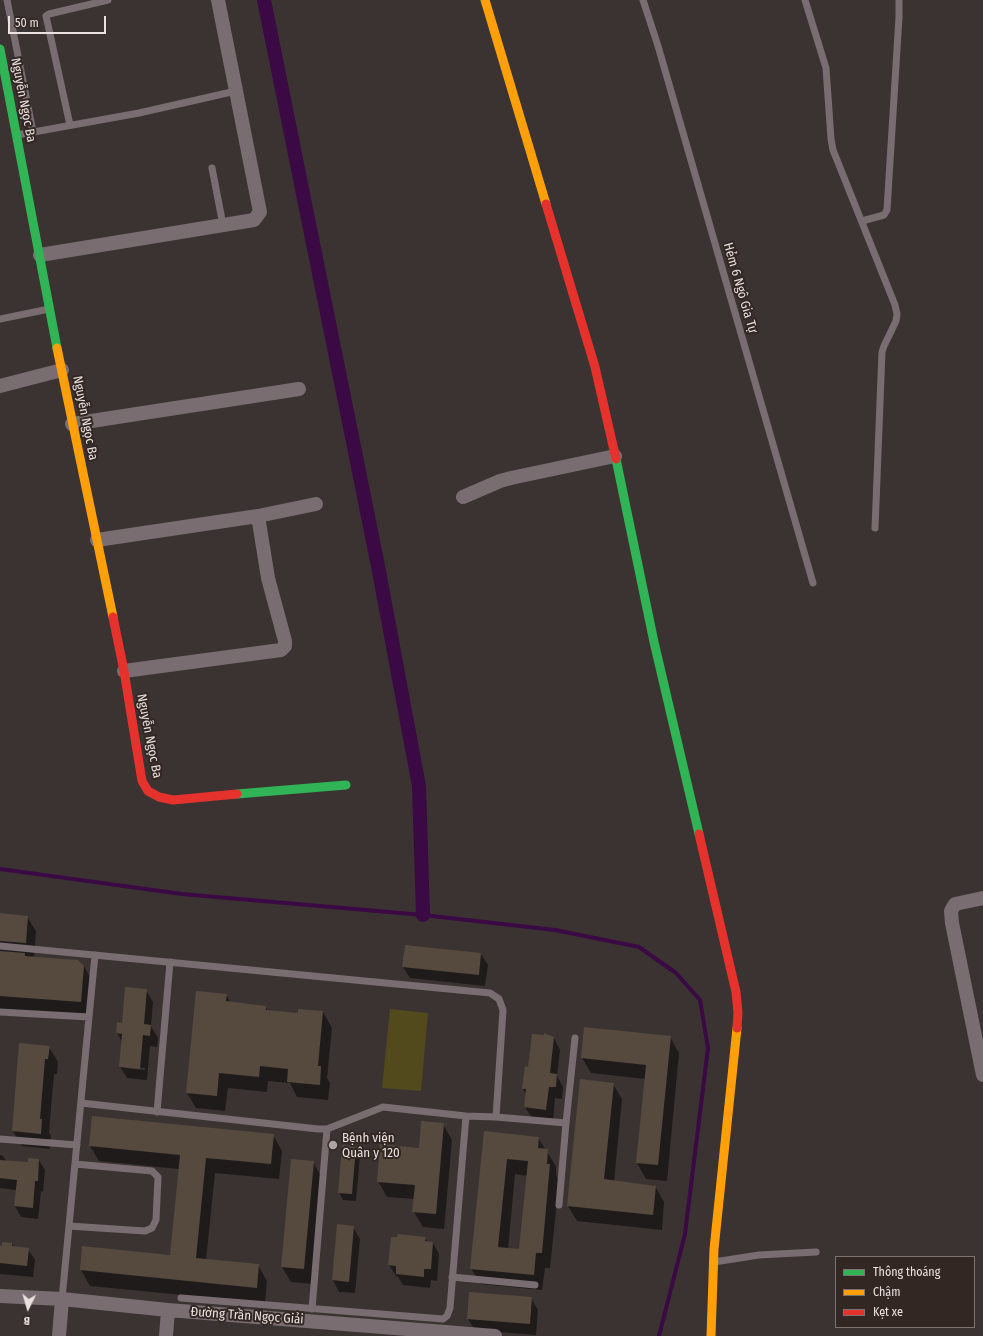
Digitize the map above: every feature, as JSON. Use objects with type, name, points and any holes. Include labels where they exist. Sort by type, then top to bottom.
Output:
[{"type":"street","points":[[40,255],[254,220],[260,212],[218,0]]},
{"type":"street","points":[[485,0],[595,367],[609,458],[654,642],[738,1003],[713,1262],[710,1313],[711,1336]]},
{"type":"street","name":"Nguyễn Ngọc Ba","points":[[0,49],[72,424],[124,671],[142,781],[148,791],[159,797],[173,800],[346,785]]},
{"type":"street","points":[[0,386],[62,370]]},
{"type":"street","points":[[72,424],[299,389]]},
{"type":"street","points":[[534,480],[594,468],[609,458]]},
{"type":"street","points":[[463,497],[506,480],[609,458]]},
{"type":"street","points":[[97,540],[258,516],[316,504]]},
{"type":"street","points":[[124,671],[281,650],[285,646],[285,641],[268,578],[258,516]]},
{"type":"street","points":[[983,898],[955,904],[951,911],[952,923],[983,1075]]},
{"type":"street","name":"Đường Trần Ngọc Giải","points":[[0,1296],[62,1299],[168,1310],[485,1336]]},
{"type":"street","points":[[59,1336],[62,1299]]},
{"type":"street","points":[[166,1336],[168,1310]]},
{"type":"lane","points":[[7,0],[33,132]]},
{"type":"lane","points":[[70,125],[46,16],[82,3],[108,0]]},
{"type":"lane","name":"Hẻm 6 Ngô Gia Tự","points":[[644,0],[813,583]]},
{"type":"lane","points":[[805,0],[826,68],[833,150],[895,305],[897,314],[896,321],[882,352],[875,528]]},
{"type":"lane","points":[[862,221],[884,215],[887,210],[899,0]]},
{"type":"lane","points":[[17,135],[139,112],[236,91]]},
{"type":"lane","points":[[212,168],[223,225]]},
{"type":"lane","points":[[0,319],[50,309]]},
{"type":"lane","points":[[0,946],[490,993],[499,999],[504,1010],[496,1117]]},
{"type":"lane","points":[[62,1299],[95,955]]},
{"type":"lane","points":[[157,1112],[170,962]]},
{"type":"lane","points":[[0,1012],[89,1017]]},
{"type":"lane","points":[[559,1205],[575,1038]]},
{"type":"lane","points":[[81,1104],[318,1129],[327,1129],[383,1107],[466,1116],[566,1123]]},
{"type":"lane","points":[[181,1298],[443,1319],[447,1316],[450,1308],[466,1116]]},
{"type":"lane","points":[[312,1309],[327,1129]]},
{"type":"lane","points":[[0,1139],[77,1145]]},
{"type":"lane","points":[[69,1226],[145,1231],[152,1228],[156,1220],[158,1177],[152,1171],[75,1164]]},
{"type":"lane","points":[[713,1262],[759,1255],[816,1252]]},
{"type":"lane","points":[[452,1277],[535,1286]]},
{"type":"shaded area","points":[[390,1009],[428,1013],[421,1091],[382,1088]]},
{"type":"building","points":[[0,913],[28,916],[26,943],[0,941]]},
{"type":"building","points":[[405,945],[481,953],[479,975],[402,967]]},
{"type":"building","points":[[0,951],[25,953],[25,956],[78,960],[84,966],[81,1002],[0,996]]},
{"type":"building","points":[[125,987],[147,989],[144,1024],[151,1025],[150,1036],[143,1035],[140,1069],[119,1067],[122,1034],[116,1033],[117,1022],[122,1023]]},
{"type":"building","points":[[196,991],[227,994],[226,1001],[266,1006],[266,1010],[298,1013],[298,1009],[323,1011],[318,1066],[321,1066],[320,1085],[287,1082],[288,1069],[260,1066],[259,1077],[219,1073],[217,1096],[186,1093]]},
{"type":"building","points":[[584,1027],[671,1036],[658,1165],[636,1163],[646,1065],[581,1058]]},
{"type":"building","points":[[544,1033],[554,1037],[550,1073],[557,1074],[556,1087],[549,1087],[546,1110],[524,1107],[526,1089],[522,1089],[525,1066],[528,1067],[532,1034],[544,1035]]},
{"type":"building","points":[[19,1043],[50,1046],[48,1059],[45,1059],[40,1119],[42,1119],[41,1134],[12,1131]]},
{"type":"building","points":[[580,1079],[614,1083],[604,1179],[656,1186],[653,1215],[567,1206]]},
{"type":"building","points":[[92,1116],[274,1134],[271,1164],[206,1158],[196,1258],[259,1264],[257,1288],[80,1270],[82,1246],[170,1255],[180,1155],[89,1146]]},
{"type":"building","points":[[421,1121],[444,1123],[436,1214],[412,1212],[415,1185],[377,1182],[380,1144],[419,1148]]},
{"type":"building","points":[[484,1131],[539,1137],[538,1148],[548,1149],[547,1164],[550,1164],[542,1253],[536,1253],[534,1275],[470,1269]],"holes":[[[507,1159],[528,1161],[519,1249],[498,1247]]]},
{"type":"building","points":[[342,1145],[356,1147],[352,1194],[338,1193]]},
{"type":"building","points":[[28,1158],[39,1159],[38,1181],[35,1181],[33,1208],[14,1206],[17,1180],[0,1178],[0,1160],[28,1162]]},
{"type":"building","points":[[291,1159],[314,1161],[304,1269],[281,1267]]},
{"type":"building","points":[[337,1224],[354,1226],[349,1282],[332,1280]]},
{"type":"building","points":[[398,1234],[426,1237],[425,1241],[433,1242],[431,1269],[424,1269],[424,1277],[396,1274],[396,1266],[388,1265],[391,1237],[397,1237]]},
{"type":"building","points":[[2,1242],[12,1243],[12,1246],[29,1248],[27,1266],[0,1263],[0,1245],[2,1246]]},
{"type":"building","points":[[469,1292],[532,1297],[530,1324],[467,1319]]},
{"type":"waterway","points":[[264,0],[378,566],[419,786],[423,915]]},
{"type":"waterway","points":[[0,869],[182,894],[423,915],[555,930],[639,947],[676,973],[700,1000],[708,1048],[685,1234],[659,1336]]},
{"type":"traffic: fast","points":[[0,49],[57,348]]},
{"type":"traffic: fast","points":[[616,459],[654,642],[699,834]]},
{"type":"traffic: fast","points":[[237,794],[346,785]]},
{"type":"traffic: slow","points":[[485,0],[546,204]]},
{"type":"traffic: slow","points":[[57,348],[113,617]]},
{"type":"traffic: slow","points":[[711,1336],[714,1249],[737,1028]]},
{"type":"traffic: jam","points":[[546,204],[595,367],[616,459]]},
{"type":"traffic: jam","points":[[113,617],[124,671],[142,781],[148,791],[159,797],[173,800],[237,794]]},
{"type":"traffic: jam","points":[[699,834],[736,992],[738,1013],[737,1028]]},
{"type":"place","name":"Bệnh viện Quân y 120","points":[[333,1145]]}]
